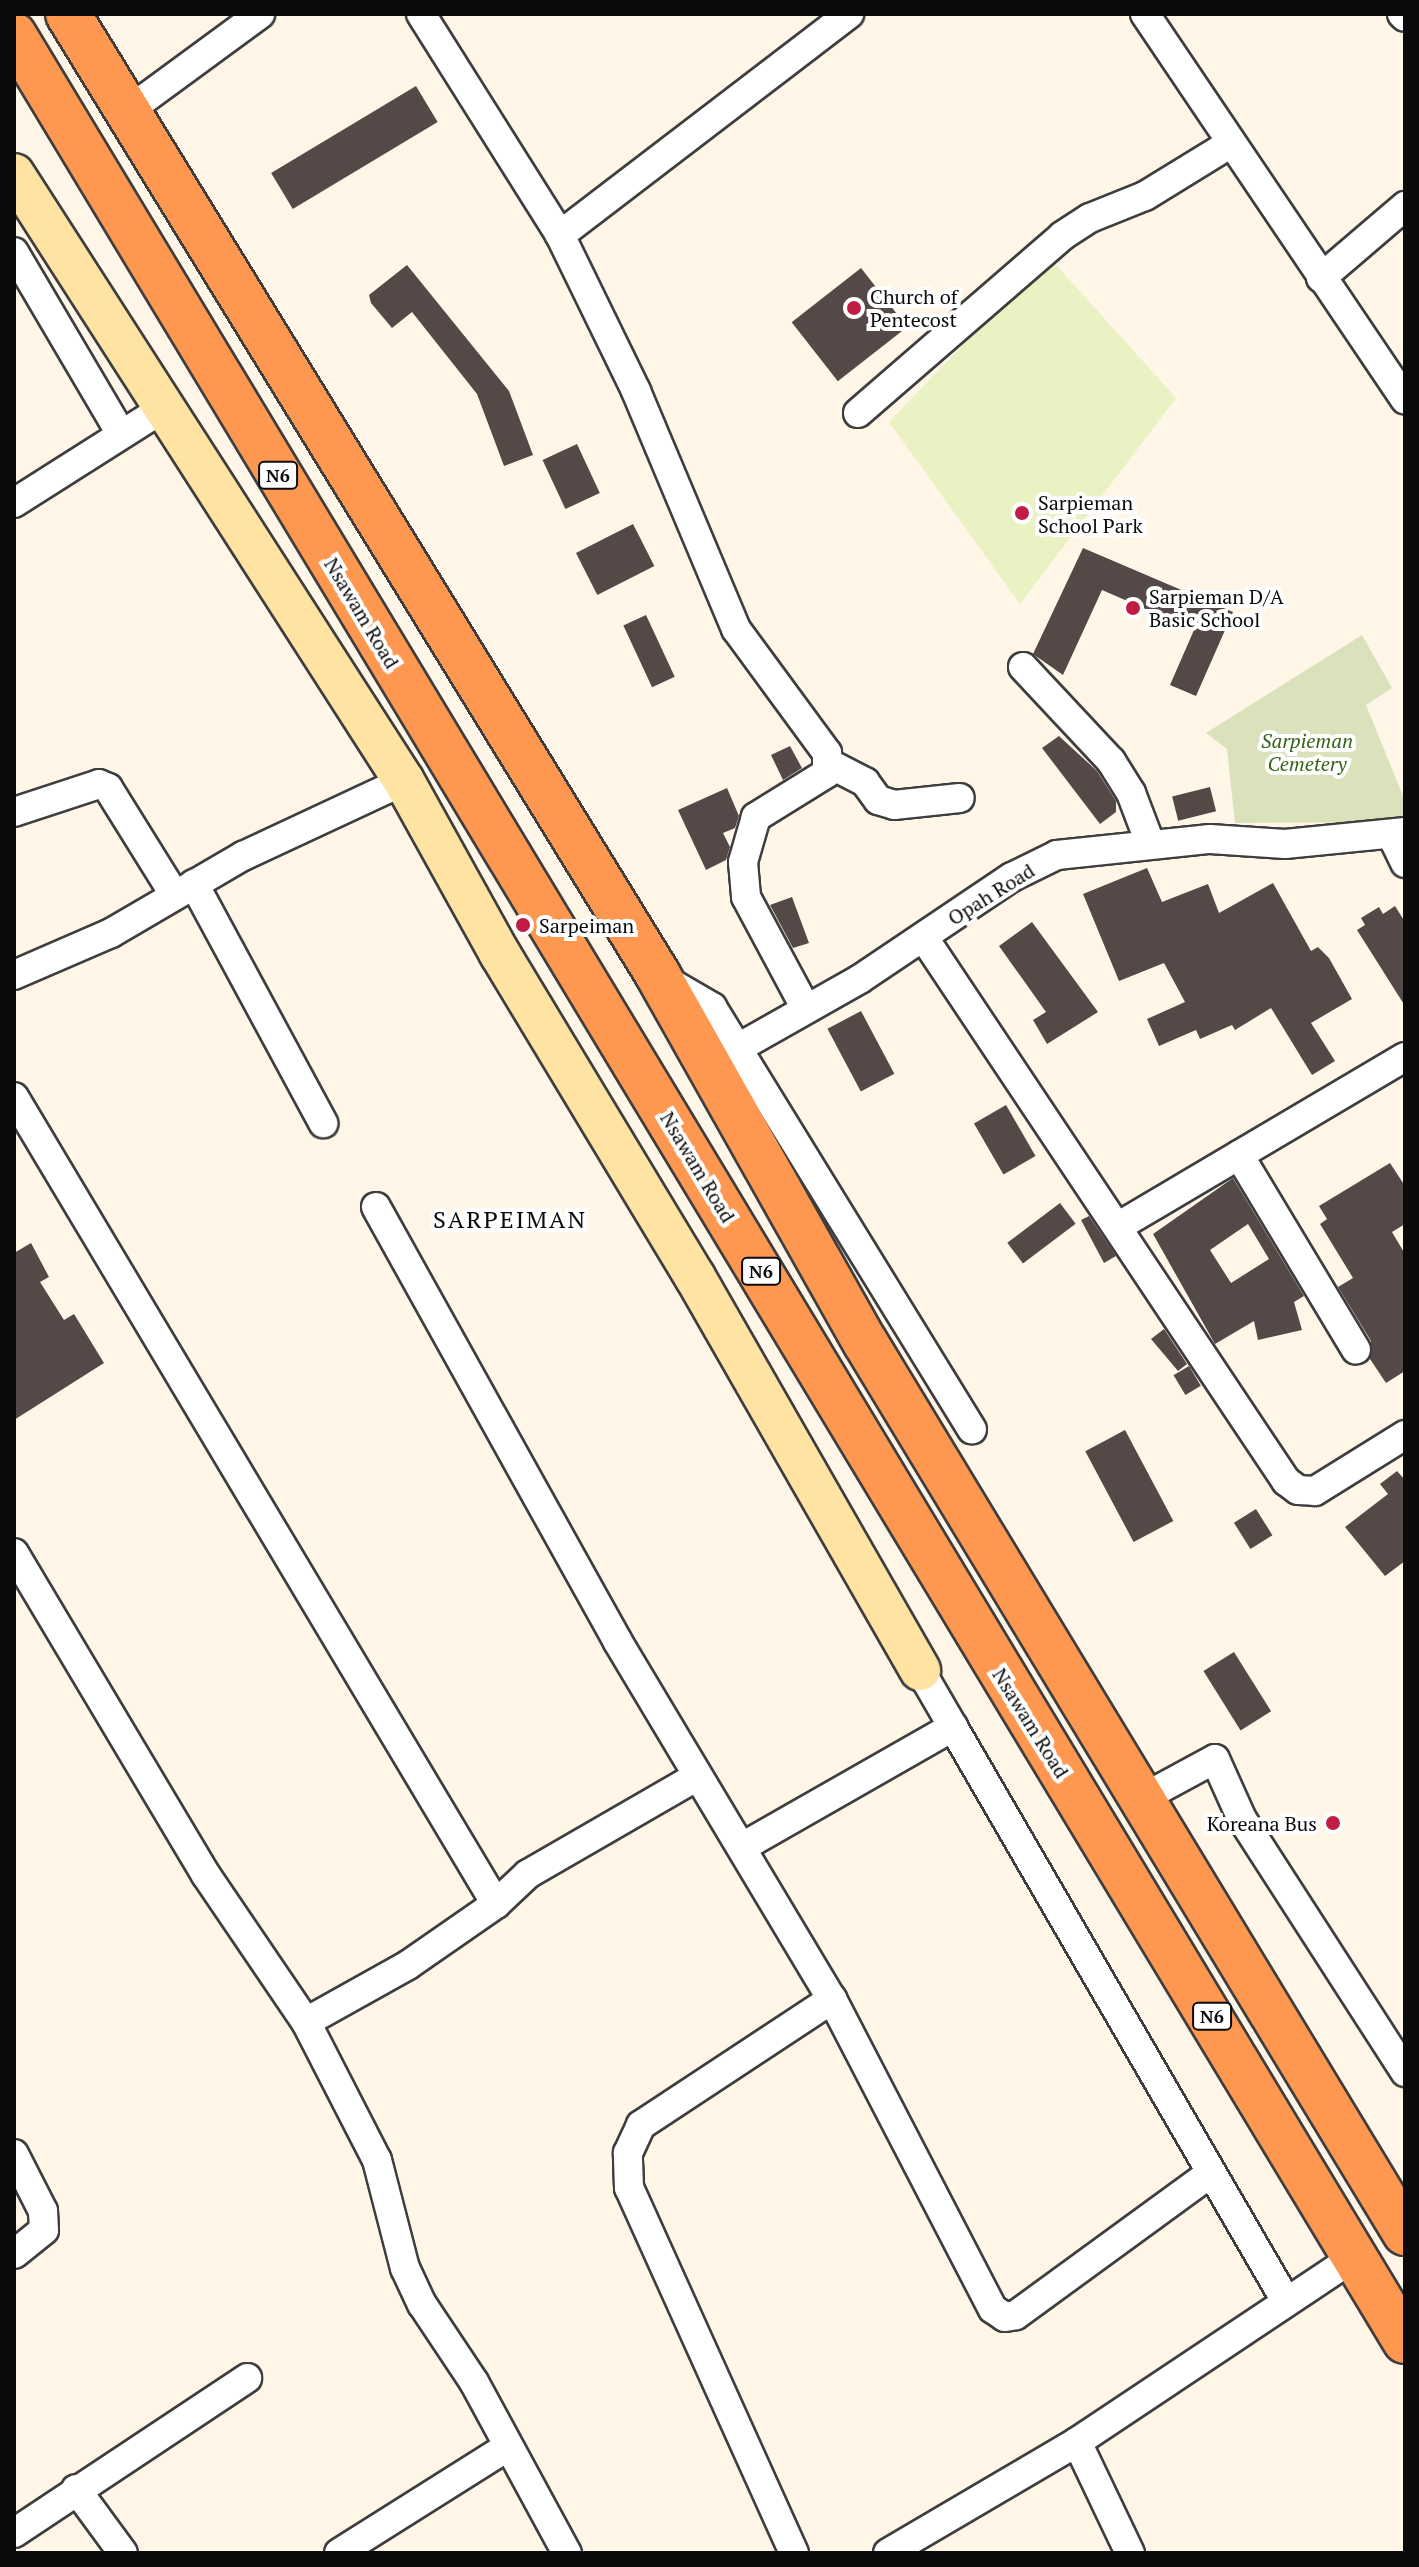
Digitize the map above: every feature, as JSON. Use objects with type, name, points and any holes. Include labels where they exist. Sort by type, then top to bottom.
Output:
[{"type":"highway","name":"N6","points":[[68,14],[658,975],[722,1057],[865,1342],[1405,2233]]},
{"type":"highway","name":"Nsawam Road","points":[[14,35],[832,1388],[973,1631],[1405,2341]]},
{"type":"main road","points":[[14,174],[162,409],[404,781],[500,954],[695,1277],[920,1670]]},
{"type":"street","points":[[128,111],[260,14]]},
{"type":"street","points":[[421,14],[560,235],[636,391],[736,629],[827,753],[827,773],[756,817],[743,862],[746,897],[806,1009]]},
{"type":"street","points":[[560,235],[849,14]]},
{"type":"street","points":[[1145,14],[1405,400]]},
{"type":"street","points":[[858,413],[1062,236],[1090,218],[1145,196],[1231,143]]},
{"type":"street","points":[[1321,278],[1405,206]]},
{"type":"street","points":[[14,252],[121,434]]},
{"type":"street","points":[[14,503],[162,409]]},
{"type":"street","points":[[1023,667],[1111,761],[1131,793],[1150,843]]},
{"type":"street","points":[[828,763],[865,782],[878,800],[894,805],[960,798]]},
{"type":"street","points":[[14,975],[111,933],[184,889],[404,781]]},
{"type":"street","points":[[14,812],[99,784],[108,788],[184,889],[323,1123]]},
{"type":"street","points":[[1399,834],[1405,863]]},
{"type":"street","name":"Opah Road","points":[[722,1057],[924,938],[1012,877],[1057,855],[1210,839],[1285,844],[1399,834]]},
{"type":"street","points":[[924,938],[1119,1226],[1286,1481],[1298,1490],[1315,1491],[1405,1435]]},
{"type":"street","points":[[722,1057],[972,1429]]},
{"type":"street","points":[[1119,1226],[1405,1057]]},
{"type":"street","points":[[14,1097],[496,1904]]},
{"type":"street","points":[[1239,1155],[1356,1350]]},
{"type":"street","points":[[376,1207],[698,1776],[744,1846],[832,1999],[993,2309],[1005,2317],[1016,2315],[1211,2173]]},
{"type":"street","points":[[14,1553],[206,1875],[306,2022],[377,2160],[405,2268],[422,2304],[474,2382],[506,2448],[567,2553]]},
{"type":"street","points":[[920,1670],[1286,2301]]},
{"type":"street","points":[[744,1846],[953,1727]]},
{"type":"street","points":[[1141,1799],[1215,1759],[1242,1819],[1405,2072]]},
{"type":"street","points":[[306,2022],[408,1965],[496,1904],[528,1874],[698,1776]]},
{"type":"street","points":[[794,2553],[629,2188],[628,2153],[641,2125],[832,1999]]},
{"type":"street","points":[[14,2154],[43,2211],[44,2230],[14,2254]]},
{"type":"street","points":[[888,2553],[1077,2442],[1356,2256]]},
{"type":"street","points":[[14,2533],[247,2378]]},
{"type":"street","points":[[1077,2442],[1130,2553]]},
{"type":"street","points":[[339,2553],[506,2448]]},
{"type":"street","points":[[76,2489],[123,2553]]},
{"type":"green space","name":"Sarpieman School Park","points":[[1048,256],[1176,398],[1020,604],[889,422]]},
{"type":"green space","name":"Sarpieman Cemetery","points":[[1362,635],[1392,688],[1366,705],[1405,801],[1405,822],[1235,823],[1227,749],[1206,733]]},
{"type":"building","points":[[416,86],[438,122],[293,209],[271,173]]},
{"type":"building","points":[[407,265],[509,391],[533,455],[504,466],[477,394],[412,312],[392,328],[371,303],[369,295]]},
{"type":"building","name":"Church of Pentecost","points":[[861,268],[907,327],[838,381],[792,322]]},
{"type":"building","points":[[577,444],[600,493],[565,509],[543,460]]},
{"type":"building","points":[[633,524],[654,566],[597,595],[576,553]]},
{"type":"building","points":[[1083,548],[1233,612],[1196,696],[1170,685],[1194,630],[1102,590],[1063,675],[1033,654]]},
{"type":"building","points":[[646,615],[675,677],[652,687],[623,626]]},
{"type":"building","points":[[1059,736],[1097,771],[1116,801],[1116,812],[1100,824],[1042,748]]},
{"type":"building","points":[[790,746],[802,768],[783,780],[771,755]]},
{"type":"building","points":[[1210,787],[1216,811],[1178,821],[1172,796]]},
{"type":"building","points":[[727,788],[739,816],[735,828],[723,833],[730,847],[726,860],[706,870],[678,810]]},
{"type":"building","points":[[1147,868],[1162,902],[1208,884],[1219,913],[1273,883],[1311,951],[1318,947],[1329,958],[1352,999],[1311,1023],[1335,1061],[1312,1075],[1271,1008],[1235,1030],[1232,1025],[1200,1039],[1196,1030],[1159,1046],[1147,1019],[1185,1002],[1164,963],[1119,981],[1083,894]]},
{"type":"building","points":[[792,897],[809,943],[793,948],[770,905]]},
{"type":"building","points":[[1395,906],[1405,922],[1405,1006],[1357,930],[1365,925],[1361,918],[1379,907],[1383,914]]},
{"type":"building","points":[[1032,922],[1098,1012],[1047,1044],[1033,1020],[1046,1012],[999,946]]},
{"type":"building","points":[[861,1011],[894,1074],[861,1092],[827,1029]]},
{"type":"building","points":[[1006,1105],[1036,1156],[1003,1175],[974,1124]]},
{"type":"building","points":[[1390,1163],[1405,1186],[1405,1224],[1392,1232],[1405,1254],[1405,1371],[1386,1383],[1370,1359],[1371,1341],[1338,1287],[1353,1278],[1320,1224],[1327,1219],[1319,1206]]},
{"type":"building","points":[[1233,1178],[1304,1296],[1294,1302],[1302,1330],[1258,1340],[1254,1321],[1215,1344],[1153,1234]],"holes":[[[1248,1224],[1269,1259],[1231,1283],[1210,1250]]]},
{"type":"building","points":[[1060,1203],[1076,1224],[1023,1263],[1007,1243]]},
{"type":"building","points":[[1089,1216],[1116,1256],[1104,1263],[1081,1220]]},
{"type":"building","points":[[31,1243],[49,1277],[40,1282],[64,1320],[74,1314],[104,1363],[14,1420],[14,1253]]},
{"type":"building","points":[[1164,1329],[1187,1364],[1178,1371],[1151,1339]]},
{"type":"building","points":[[1189,1366],[1201,1386],[1185,1395],[1174,1375]]},
{"type":"building","points":[[1125,1430],[1173,1521],[1134,1542],[1085,1451]]},
{"type":"building","points":[[1397,1471],[1405,1480],[1405,1561],[1385,1576],[1345,1527],[1388,1494],[1380,1484]]},
{"type":"building","points":[[1256,1509],[1272,1535],[1250,1549],[1234,1523]]},
{"type":"building","points":[[1234,1652],[1271,1711],[1241,1730],[1203,1671]]},
{"type":"place","name":"Church of Pentecost","points":[[854,308]]},
{"type":"place","name":"Sarpieman School Park","points":[[1022,513]]},
{"type":"place","name":"Sarpieman D/A Basic School","points":[[1133,608]]},
{"type":"place","name":"Sarpeiman","points":[[523,925]]},
{"type":"place","name":"Koreana Bus","points":[[1333,1823]]},
{"type":"district","name":"SARPEIMAN","points":[[510,1220]]}]
